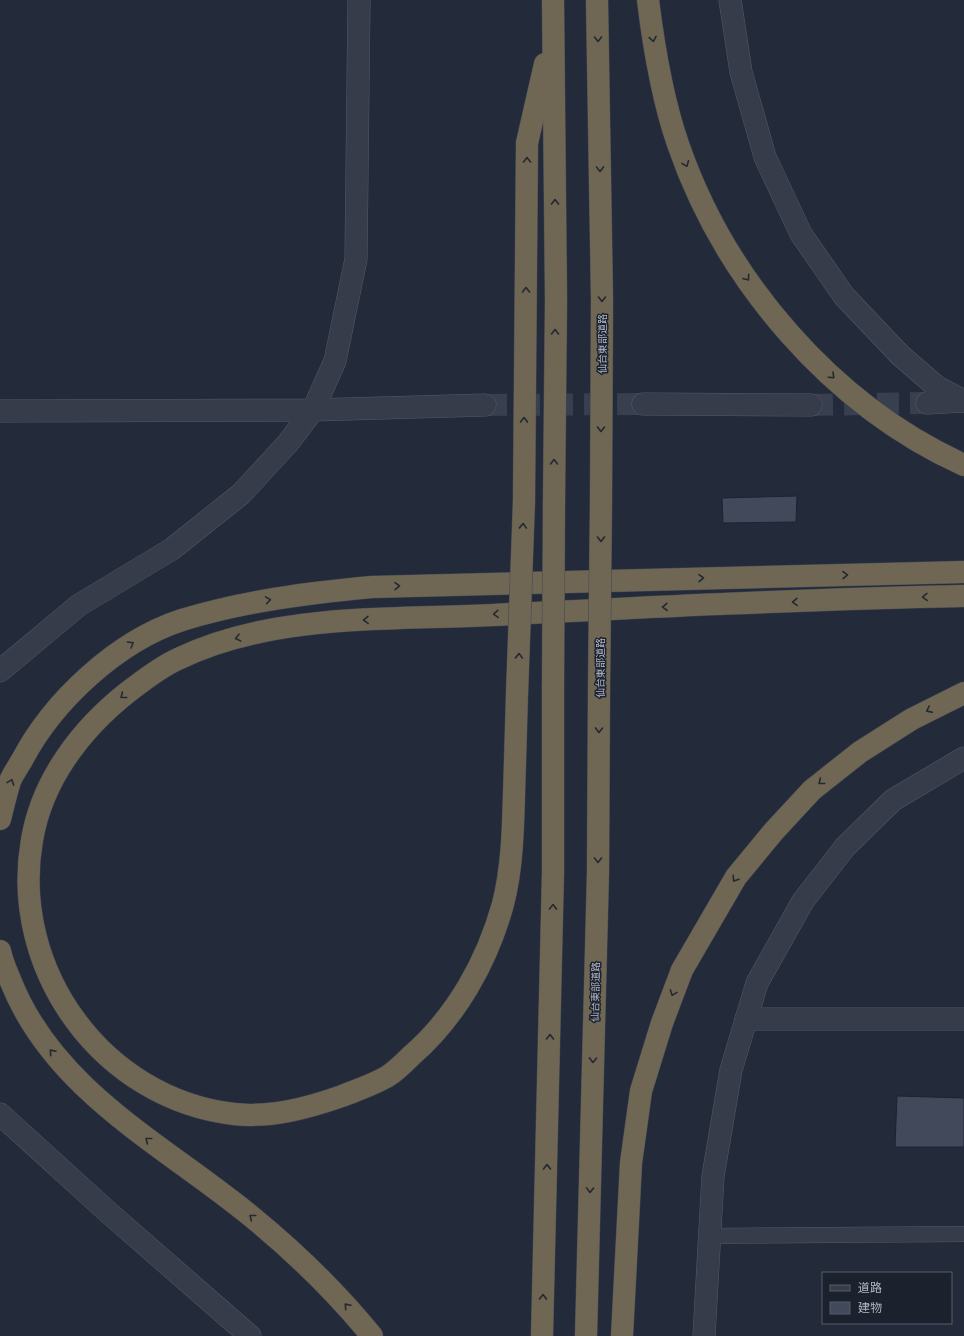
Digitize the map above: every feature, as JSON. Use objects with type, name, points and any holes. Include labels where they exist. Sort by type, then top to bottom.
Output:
[{"type":"highway","points":[[542,1336],[553,872],[556,300],[553,0]]},
{"type":"highway","name":"仙台東部道路","points":[[586,1336],[598,872],[600,691],[602,300],[597,0]]},
{"type":"highway","points":[[648,0],[661,83],[678,144],[698,193],[730,255],[768,306],[809,355],[849,392],[896,426],[947,457],[964,465]]},
{"type":"highway","points":[[553,29],[527,143],[524,501],[517,694],[511,859],[503,904],[488,945],[470,982],[449,1017],[427,1042],[389,1076],[312,1107],[275,1113],[238,1114],[193,1106],[126,1072],[97,1047],[72,1018],[53,985],[40,953],[31,913],[28,871],[32,837],[44,800],[57,771],[80,737],[110,706],[175,660],[217,643],[265,631],[323,622],[577,610],[964,596]]},
{"type":"highway","points":[[0,819],[11,780],[33,739],[59,705],[94,671],[132,643],[181,620],[216,611],[244,604],[309,593],[372,587],[964,572]]},
{"type":"highway","points":[[622,1336],[631,1163],[641,1091],[662,1023],[682,970],[736,877],[774,831],[812,790],[873,744],[912,719],[964,694]]},
{"type":"highway","points":[[0,951],[18,1000],[43,1042],[82,1086],[146,1139],[252,1216],[307,1265],[346,1304],[372,1336]]},
{"type":"street","points":[[0,671],[79,605],[172,549],[241,494],[288,443],[313,410],[335,361],[356,259],[359,0]]},
{"type":"street","points":[[730,0],[741,72],[766,157],[801,234],[844,296],[900,355],[936,387],[964,401]]},
{"type":"street","points":[[927,403],[964,401]]},
{"type":"street","points":[[643,404],[811,405]]},
{"type":"street","points":[[0,411],[313,410],[485,405]]},
{"type":"street","points":[[704,1336],[712,1176],[731,1070],[757,983],[803,901],[845,847],[894,800],[964,758]]},
{"type":"street","points":[[746,1019],[964,1019]]},
{"type":"street","points":[[0,1114],[109,1213],[250,1336]]},
{"type":"lane","points":[[710,1236],[964,1234]]},
{"type":"building","points":[[797,496],[796,522],[723,523],[722,498]]},
{"type":"building","points":[[897,1096],[964,1098],[964,1147],[895,1147]]},
{"type":"tunnel","points":[[811,405],[927,403]]},
{"type":"tunnel","points":[[485,405],[643,404]]}]
